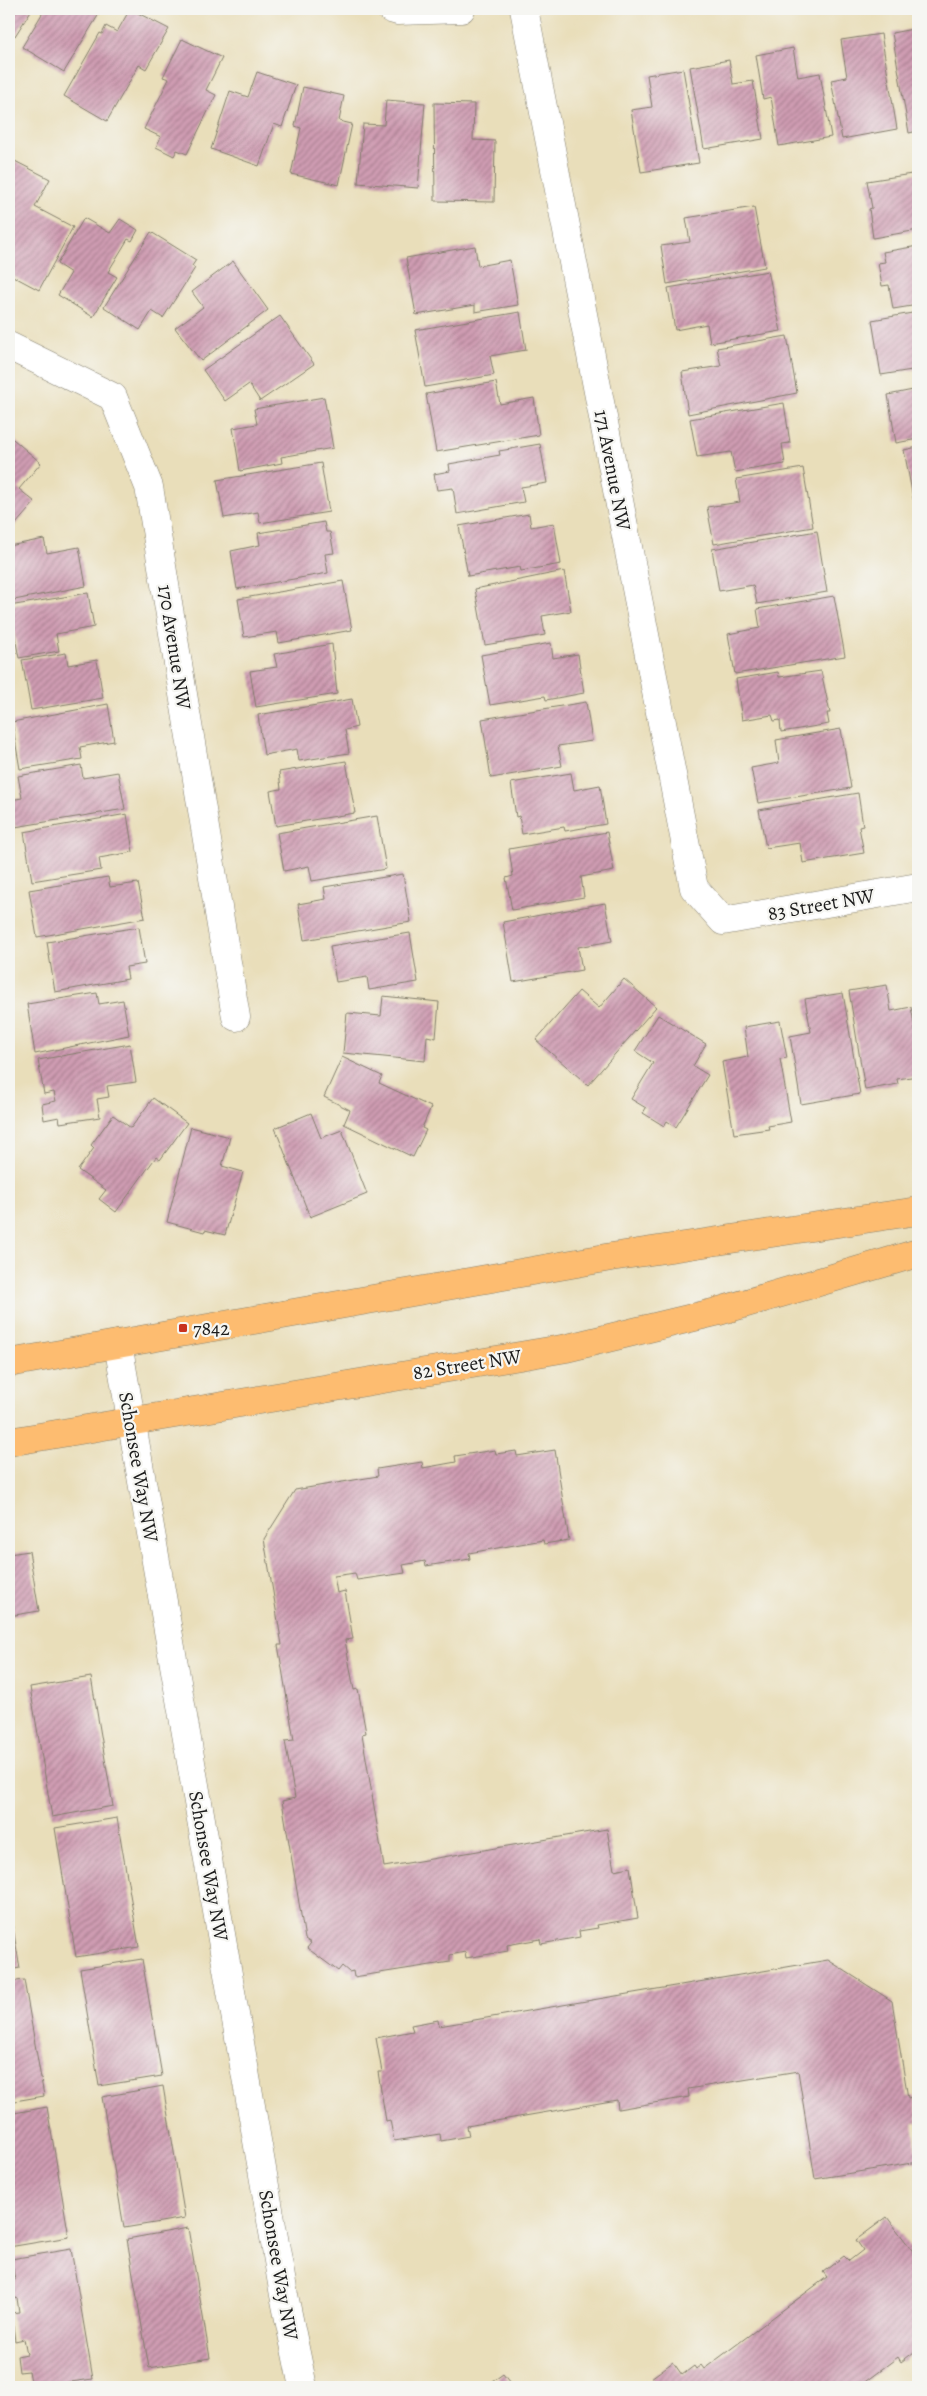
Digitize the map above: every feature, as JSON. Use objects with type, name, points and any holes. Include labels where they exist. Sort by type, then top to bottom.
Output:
[{"type":"main road","points":[[9,1363],[601,1259],[918,1211]]},
{"type":"main road","name":"82 Street NW","points":[[9,1442],[567,1348],[716,1312],[918,1253]]},
{"type":"street","points":[[391,9],[398,11],[461,9]]},
{"type":"street","name":"171 Avenue NW","points":[[524,9],[694,888],[723,921]]},
{"type":"street","name":"170 Avenue NW","points":[[9,346],[113,396],[149,487],[236,1017]]},
{"type":"street","name":"83 Street NW","points":[[723,921],[918,887]]},
{"type":"street","name":"Schonsee Way NW","points":[[118,1344],[284,2295],[303,2387]]},
{"type":"building","points":[[9,9],[32,9],[15,36],[9,32]]},
{"type":"building","points":[[45,9],[90,9],[99,14],[64,72],[22,47]]},
{"type":"building","points":[[130,9],[169,29],[146,69],[139,65],[107,121],[64,96],[100,33],[102,34],[106,26],[117,32]]},
{"type":"building","points":[[918,28],[918,131],[909,133],[892,33]]},
{"type":"building","points":[[881,34],[897,129],[842,139],[831,80],[847,77],[841,40]]},
{"type":"building","points":[[182,39],[222,58],[206,90],[216,95],[187,154],[177,150],[174,156],[156,147],[161,137],[144,129],[169,79],[163,77]]},
{"type":"building","points":[[793,48],[798,77],[820,73],[831,137],[779,146],[771,97],[763,99],[756,55]]},
{"type":"building","points":[[729,60],[733,84],[753,81],[763,139],[704,149],[690,67]]},
{"type":"building","points":[[683,69],[699,163],[641,172],[631,110],[652,107],[647,75]]},
{"type":"building","points":[[257,72],[296,85],[282,127],[274,124],[259,166],[211,149],[230,91],[248,97]]},
{"type":"building","points":[[303,87],[344,96],[339,121],[352,124],[339,185],[291,174],[301,128],[295,126]]},
{"type":"building","points":[[386,100],[425,103],[418,188],[358,183],[363,124],[384,125]]},
{"type":"building","points":[[434,103],[474,104],[473,140],[495,141],[494,202],[435,201]]},
{"type":"building","points":[[9,158],[50,179],[35,207],[73,227],[39,290],[9,274],[9,258],[11,254],[9,252]]},
{"type":"building","points":[[918,173],[918,230],[873,238],[869,209],[872,208],[867,181]]},
{"type":"building","points":[[754,207],[765,267],[667,284],[661,246],[690,242],[686,218]]},
{"type":"building","points":[[84,218],[110,233],[120,219],[138,230],[132,241],[128,239],[108,272],[117,277],[93,317],[58,295],[71,273],[57,264]]},
{"type":"building","points":[[151,232],[196,260],[192,266],[195,268],[163,318],[152,311],[140,330],[104,307]]},
{"type":"building","points":[[475,246],[478,266],[510,260],[518,305],[475,312],[475,305],[416,315],[406,258]]},
{"type":"building","points":[[918,246],[918,305],[893,309],[889,285],[882,286],[878,263],[885,262],[883,252]]},
{"type":"building","points":[[233,261],[268,310],[201,361],[175,328],[203,307],[192,292]]},
{"type":"building","points":[[768,271],[781,331],[710,343],[707,324],[675,330],[668,288]]},
{"type":"building","points":[[520,312],[526,350],[490,356],[494,375],[425,387],[415,330]]},
{"type":"building","points":[[918,312],[918,369],[881,375],[872,320]]},
{"type":"building","points":[[280,316],[314,364],[260,401],[249,384],[225,401],[203,370]]},
{"type":"building","points":[[787,336],[797,393],[688,414],[682,372],[721,366],[717,348]]},
{"type":"building","points":[[496,382],[500,404],[534,398],[539,435],[436,452],[426,394]]},
{"type":"building","points":[[918,389],[918,439],[896,443],[888,395]]},
{"type":"building","points":[[324,397],[333,448],[281,457],[282,463],[240,471],[233,428],[257,424],[254,409]]},
{"type":"building","points":[[784,403],[790,443],[782,444],[785,464],[735,472],[731,452],[697,457],[690,419]]},
{"type":"building","points":[[13,439],[41,463],[19,489],[35,502],[9,532],[9,443]]},
{"type":"building","points":[[540,444],[547,483],[521,487],[524,502],[457,514],[453,488],[437,490],[434,474],[450,471],[449,464],[500,455],[499,451]]},
{"type":"building","points":[[918,447],[918,507],[915,508],[904,450]]},
{"type":"building","points":[[321,463],[329,512],[260,523],[258,512],[224,518],[217,480]]},
{"type":"building","points":[[803,468],[813,527],[714,544],[707,507],[740,502],[736,479]]},
{"type":"building","points":[[529,514],[531,527],[554,523],[561,564],[521,571],[520,567],[468,576],[459,526]]},
{"type":"building","points":[[324,522],[326,532],[330,532],[334,553],[325,554],[328,573],[237,589],[231,551],[260,545],[258,533]]},
{"type":"building","points":[[817,531],[827,592],[757,604],[753,585],[719,591],[712,549]]},
{"type":"building","points":[[44,539],[47,553],[79,547],[86,586],[9,601],[9,546]]},
{"type":"building","points":[[564,571],[571,611],[542,616],[545,635],[485,645],[475,589]]},
{"type":"building","points":[[343,581],[352,630],[279,643],[277,632],[244,637],[238,599]]},
{"type":"building","points":[[88,593],[94,627],[56,634],[59,651],[19,658],[9,606]]},
{"type":"building","points":[[834,596],[845,656],[735,674],[728,634],[760,628],[757,609]]},
{"type":"building","points":[[551,643],[553,658],[578,654],[584,693],[546,700],[545,696],[490,705],[481,655]]},
{"type":"building","points":[[332,644],[337,694],[256,707],[250,671],[277,667],[274,654]]},
{"type":"building","points":[[66,653],[68,665],[97,660],[103,698],[31,710],[22,660]]},
{"type":"building","points":[[821,671],[830,713],[827,713],[829,724],[781,732],[780,720],[774,721],[772,715],[742,720],[736,679],[778,672],[779,677]]},
{"type":"building","points":[[352,699],[357,727],[345,730],[349,753],[299,761],[297,749],[264,755],[258,715]]},
{"type":"building","points":[[586,702],[592,741],[558,746],[562,766],[491,778],[482,719]]},
{"type":"building","points":[[108,704],[114,741],[80,747],[82,759],[20,769],[12,722]]},
{"type":"building","points":[[841,729],[851,788],[758,803],[751,768],[779,763],[776,740]]},
{"type":"building","points":[[346,761],[355,813],[276,826],[270,791],[281,789],[279,772]]},
{"type":"building","points":[[81,765],[83,778],[118,772],[125,809],[15,827],[10,800],[22,798],[18,776]]},
{"type":"building","points":[[571,773],[574,790],[600,785],[606,824],[565,831],[564,827],[522,834],[519,816],[516,817],[511,783]]},
{"type":"building","points":[[858,793],[863,826],[859,827],[864,853],[803,863],[800,843],[766,848],[759,810]]},
{"type":"building","points":[[127,814],[133,852],[99,858],[101,870],[32,881],[24,832]]},
{"type":"building","points":[[377,816],[386,869],[312,881],[309,866],[284,871],[277,833]]},
{"type":"building","points":[[607,832],[614,871],[581,877],[584,897],[512,910],[506,878],[513,876],[509,849]]},
{"type":"building","points":[[403,874],[411,922],[304,940],[298,904],[326,899],[324,887]]},
{"type":"building","points":[[108,877],[110,887],[138,883],[145,918],[37,937],[29,890]]},
{"type":"building","points":[[605,903],[612,941],[578,947],[582,970],[513,982],[503,922]]},
{"type":"building","points":[[139,927],[145,964],[126,967],[128,979],[55,992],[47,942]]},
{"type":"building","points":[[410,933],[418,982],[369,990],[367,977],[336,982],[330,946]]},
{"type":"building","points":[[624,979],[656,1007],[588,1085],[536,1040],[579,991],[599,1008]]},
{"type":"building","points":[[887,985],[891,1011],[911,1007],[918,1045],[918,1076],[897,1079],[898,1084],[865,1090],[849,991]]},
{"type":"building","points":[[97,993],[99,1004],[123,1000],[129,1035],[35,1054],[27,1004]]},
{"type":"building","points":[[843,993],[860,1094],[801,1104],[790,1036],[811,1032],[805,999]]},
{"type":"building","points":[[383,996],[439,1002],[436,1038],[427,1036],[425,1061],[343,1053],[347,1013],[381,1016]]},
{"type":"building","points":[[658,1015],[706,1044],[693,1066],[708,1075],[676,1127],[667,1121],[664,1126],[643,1113],[646,1108],[631,1099],[653,1063],[635,1051]]},
{"type":"building","points":[[780,1021],[787,1058],[780,1059],[791,1122],[768,1126],[769,1129],[734,1134],[722,1062],[748,1057],[744,1027]]},
{"type":"building","points":[[130,1044],[136,1082],[107,1086],[109,1097],[97,1099],[100,1117],[60,1123],[59,1117],[44,1120],[42,1104],[56,1101],[54,1092],[44,1094],[38,1060]]},
{"type":"building","points":[[342,1057],[382,1076],[379,1083],[431,1107],[422,1128],[426,1130],[413,1157],[344,1124],[350,1110],[324,1097]]},
{"type":"building","points":[[153,1098],[187,1123],[160,1160],[156,1157],[116,1212],[99,1199],[106,1190],[78,1170],[94,1148],[91,1145],[113,1115],[131,1128]]},
{"type":"building","points":[[311,1113],[321,1138],[342,1130],[367,1194],[310,1217],[275,1128]]},
{"type":"building","points":[[191,1127],[230,1137],[222,1166],[243,1172],[225,1235],[205,1230],[204,1232],[167,1222]]},
{"type":"building","points":[[495,1450],[496,1454],[516,1451],[517,1456],[555,1450],[569,1540],[544,1544],[543,1540],[469,1553],[470,1559],[426,1566],[425,1561],[403,1565],[405,1573],[357,1580],[355,1573],[334,1576],[337,1593],[345,1591],[353,1639],[345,1640],[354,1690],[358,1689],[366,1733],[362,1734],[384,1867],[607,1829],[614,1870],[630,1867],[638,1918],[597,1925],[598,1928],[579,1931],[580,1937],[541,1944],[540,1939],[507,1945],[508,1951],[466,1958],[465,1952],[450,1955],[450,1962],[354,1977],[353,1971],[349,1972],[342,1966],[338,1971],[307,1948],[311,1943],[305,1939],[282,1801],[295,1798],[285,1741],[294,1740],[278,1645],[282,1645],[264,1539],[295,1490],[378,1476],[377,1469],[422,1462],[423,1468],[456,1462],[455,1456]]},
{"type":"building","points":[[29,1551],[39,1611],[9,1616],[9,1554]]},
{"type":"building","points":[[91,1677],[113,1806],[52,1817],[30,1687]]},
{"type":"building","points":[[117,1818],[139,1947],[76,1957],[55,1828]]},
{"type":"building","points":[[9,1906],[20,1968],[9,1970]]},
{"type":"building","points":[[142,1959],[162,2076],[99,2086],[80,1969]]},
{"type":"building","points":[[828,1960],[892,2001],[908,2098],[915,2096],[918,2123],[913,2123],[918,2162],[815,2179],[798,2071],[688,2089],[689,2097],[618,2109],[617,2100],[467,2126],[469,2136],[441,2141],[440,2134],[394,2141],[390,2120],[386,2121],[378,2072],[382,2072],[376,2038],[413,2031],[411,2025],[438,2020],[439,2026]]},
{"type":"building","points":[[24,1980],[44,2096],[9,2102],[9,1982]]},
{"type":"building","points":[[163,2086],[185,2218],[124,2228],[102,2097]]},
{"type":"building","points":[[47,2107],[69,2237],[9,2247],[9,2114]]},
{"type":"building","points":[[887,2217],[918,2258],[918,2349],[901,2362],[898,2357],[858,2387],[658,2387],[651,2378],[673,2362],[682,2375],[694,2366],[696,2369],[701,2365],[704,2369],[827,2277],[823,2272],[844,2256],[849,2261],[863,2250],[856,2240]]},
{"type":"building","points":[[188,2228],[210,2358],[149,2368],[127,2239]]},
{"type":"building","points":[[71,2249],[93,2379],[32,2387],[29,2371],[19,2372],[17,2356],[27,2354],[24,2339],[15,2341],[11,2313],[19,2312],[17,2298],[9,2300],[9,2281],[15,2280],[11,2259]]},
{"type":"building","points":[[503,2374],[513,2387],[485,2387]]},
{"type":"place","name":"7842","points":[[183,1328]]}]
